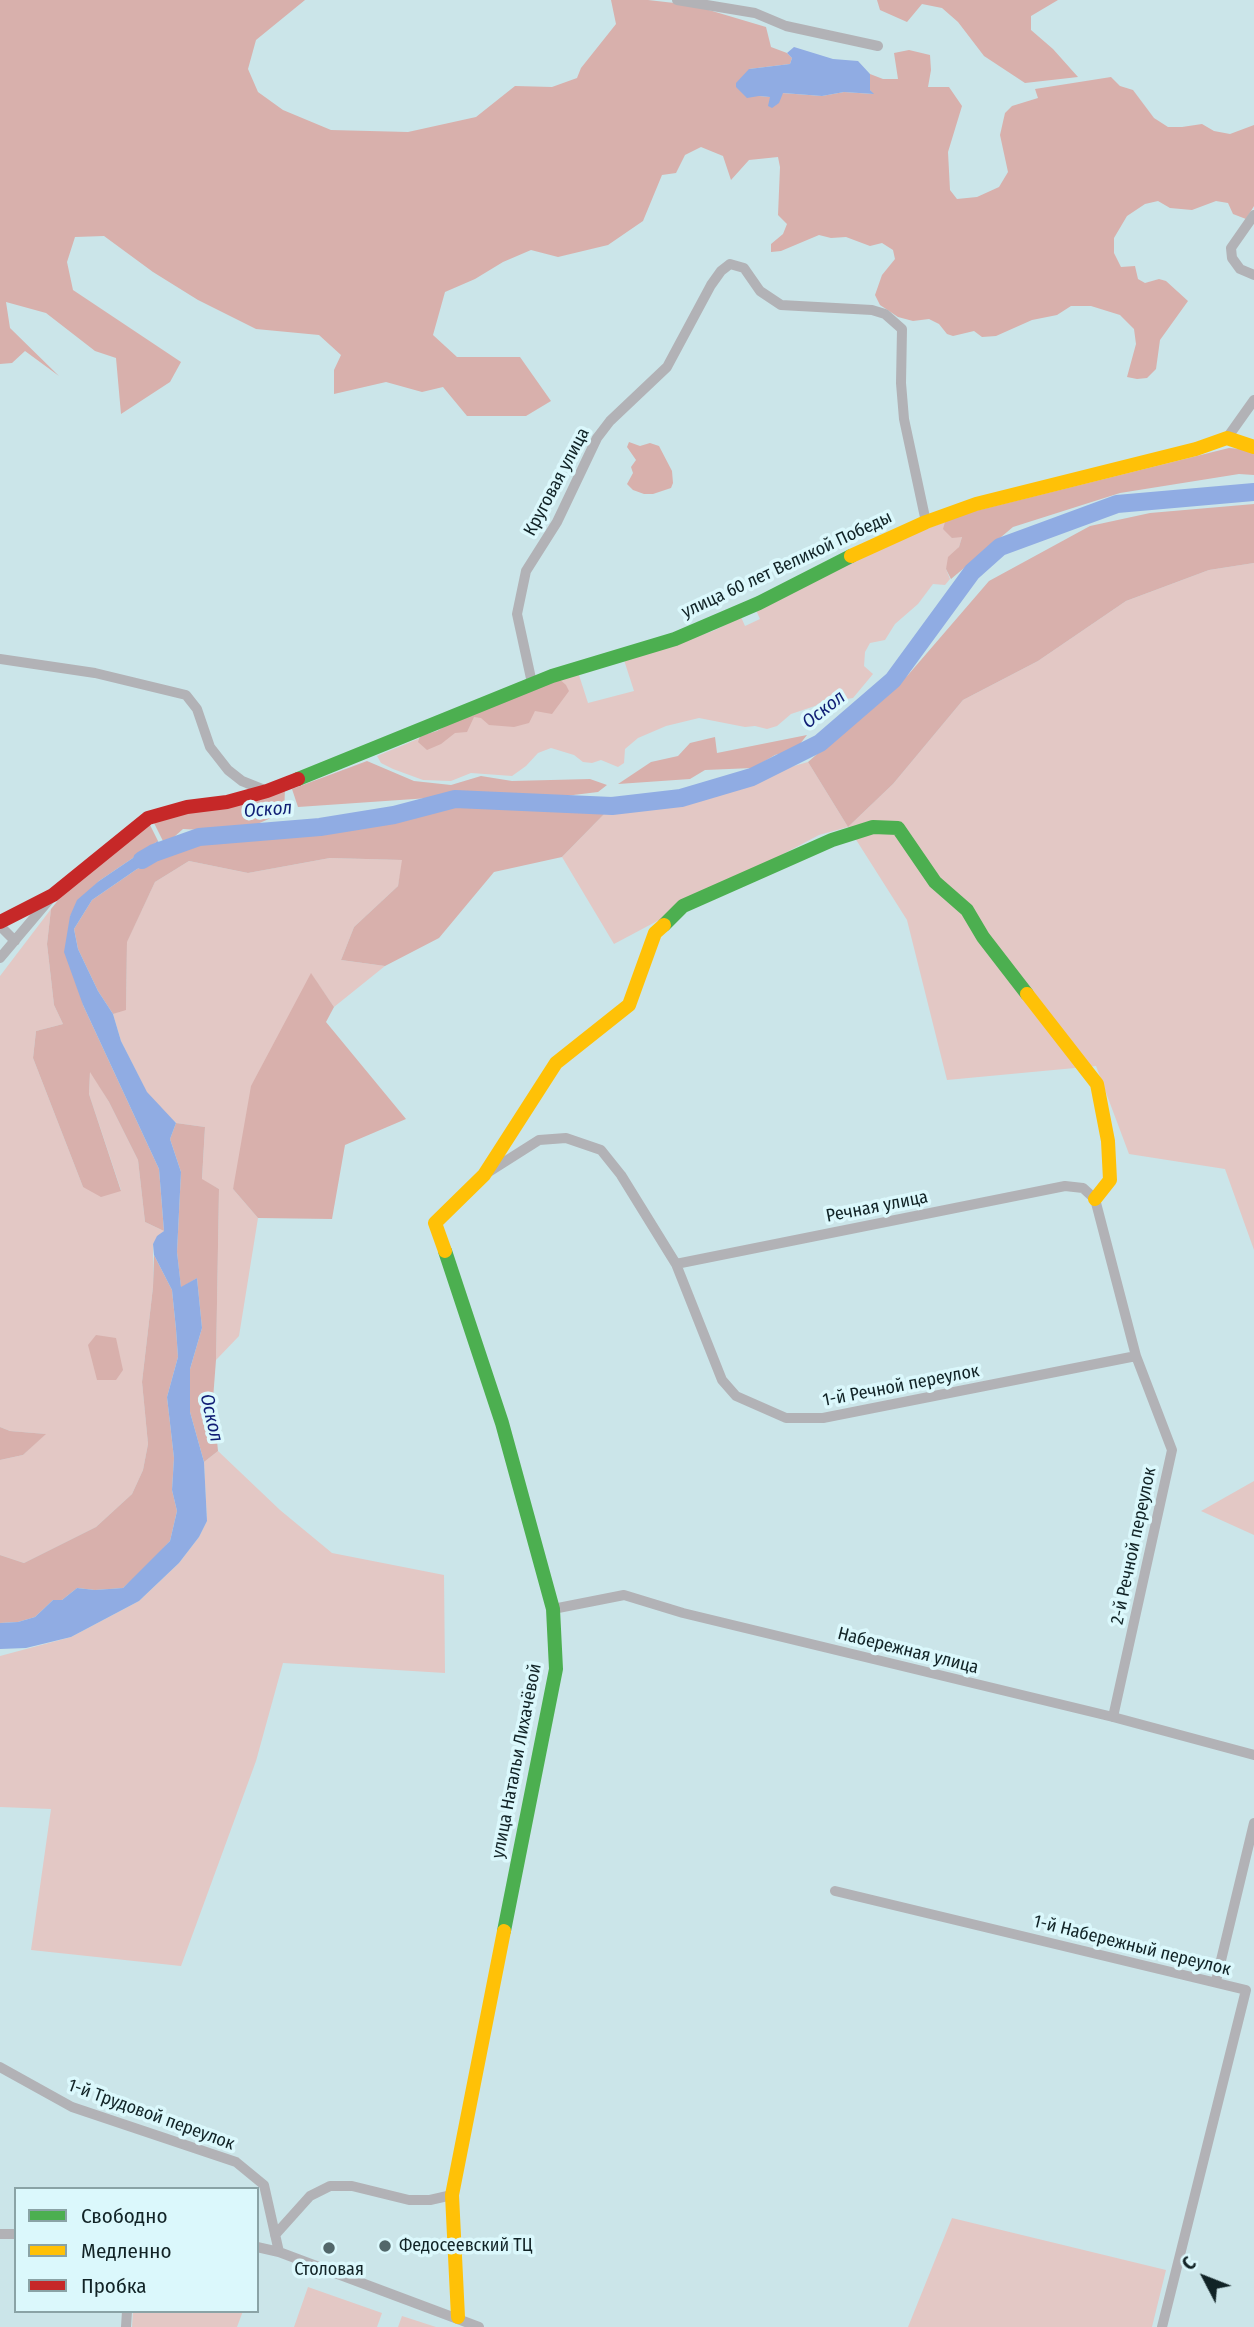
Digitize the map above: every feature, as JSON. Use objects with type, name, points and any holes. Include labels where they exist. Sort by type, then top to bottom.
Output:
[{"type":"street","points":[[677,0],[755,13],[786,26],[878,46]]},
{"type":"street","points":[[1254,215],[1231,248],[1232,258],[1240,269],[1254,275]]},
{"type":"street","name":"Круговая улица","points":[[533,683],[517,614],[526,570],[556,522],[597,438],[610,421],[667,367],[711,285],[730,264],[744,268],[760,291],[781,305],[872,310],[885,314],[902,329],[901,383],[904,419],[926,522]]},
{"type":"street","points":[[1254,400],[1227,439],[1254,447]]},
{"type":"street","name":"улица 60 лет Великой Победы","points":[[0,924],[54,895],[148,818],[267,791],[533,683],[675,639],[759,603],[880,542],[976,504],[1227,439]]},
{"type":"street","points":[[0,659],[96,673],[186,695],[197,709],[210,747],[228,770],[242,781],[267,791]]},
{"type":"street","points":[[484,1175],[556,1063],[629,1005],[655,933],[683,906],[832,840],[873,827],[898,828],[936,882],[967,910],[983,937],[1097,1084],[1108,1141],[1110,1180],[1095,1199]]},
{"type":"street","points":[[0,958],[54,895]]},
{"type":"street","points":[[0,924],[15,941]]},
{"type":"street","name":"1-й Речной переулок","points":[[484,1175],[539,1140],[566,1138],[601,1150],[621,1175],[676,1264],[722,1380],[736,1396],[786,1418],[823,1418],[1136,1356]]},
{"type":"street","name":"улица Натальи Лихачёвой","points":[[458,2317],[452,2195],[556,1669],[553,1609],[502,1423],[435,1223],[484,1175]]},
{"type":"street","name":"Речная улица","points":[[676,1264],[1065,1186],[1083,1188],[1095,1199]]},
{"type":"street","name":"2-й Речной переулок","points":[[1095,1199],[1136,1356],[1172,1450],[1113,1717]]},
{"type":"street","name":"Набережная улица","points":[[553,1609],[624,1595],[682,1613],[1113,1717],[1254,1755]]},
{"type":"street","points":[[1216,1981],[1254,1823]]},
{"type":"street","name":"1-й Набережный переулок","points":[[835,1891],[1247,1990],[1162,2327]]},
{"type":"street","name":"1-й Трудовой переулок","points":[[0,2067],[72,2107],[236,2162],[264,2185],[279,2252]]},
{"type":"street","points":[[275,2235],[310,2196],[330,2186],[352,2186],[409,2200],[430,2200],[452,2195]]},
{"type":"street","points":[[259,2247],[458,2317],[479,2327]]},
{"type":"shaded area","points":[[0,0],[305,0],[256,40],[248,69],[258,92],[283,110],[331,130],[408,132],[476,117],[515,86],[552,87],[577,78],[581,68],[616,24],[611,0],[648,0],[692,5],[766,27],[771,47],[787,53],[792,58],[790,64],[749,69],[759,96],[770,97],[782,93],[822,96],[844,92],[873,94],[870,90],[870,74],[883,79],[898,79],[894,53],[909,50],[930,55],[928,87],[949,87],[962,106],[948,152],[950,190],[957,199],[977,197],[999,187],[1008,172],[1000,135],[1005,113],[1012,106],[1038,98],[1035,89],[1111,77],[1120,86],[1133,90],[1154,118],[1168,127],[1202,124],[1214,131],[1230,134],[1254,125],[1254,206],[1246,219],[1233,214],[1228,203],[1216,201],[1192,210],[1170,208],[1158,201],[1145,204],[1127,216],[1114,238],[1114,253],[1121,267],[1135,266],[1138,279],[1145,283],[1159,279],[1166,281],[1188,301],[1160,340],[1156,369],[1147,378],[1137,379],[1127,377],[1136,344],[1134,329],[1120,315],[1091,306],[1071,306],[1057,315],[1032,320],[996,336],[982,337],[974,331],[953,336],[929,319],[913,321],[898,317],[880,305],[875,295],[882,275],[895,259],[893,250],[882,243],[870,246],[846,237],[831,238],[819,235],[781,251],[771,252],[771,244],[783,234],[787,224],[778,215],[778,157],[749,160],[731,180],[723,156],[701,147],[685,155],[676,173],[662,175],[643,221],[608,245],[558,257],[531,250],[445,292],[433,335],[457,357],[520,357],[551,401],[526,416],[467,416],[443,387],[422,392],[386,382],[334,394],[334,370],[341,355],[319,335],[256,329],[198,300],[153,272],[104,236],[75,237],[67,262],[73,290],[181,362],[170,382],[121,414],[116,358],[95,351],[46,313],[6,302],[10,328],[59,376],[25,351],[12,363],[0,364]]},
{"type":"shaded area","points":[[877,0],[1058,0],[1031,16],[1031,30],[1053,49],[1078,77],[1025,83],[984,56],[958,22],[942,8],[922,4],[907,22],[880,10]]},
{"type":"shaded area","points":[[629,442],[640,446],[650,443],[659,446],[672,471],[671,488],[644,494],[633,490],[627,484],[633,473],[631,467],[636,460],[627,447]]},
{"type":"shaded area","points":[[1229,448],[1254,450],[1254,475],[1239,474],[1120,493],[1013,527],[951,579],[946,569],[948,557],[959,547],[962,537],[952,538],[943,529],[945,522],[959,515]]},
{"type":"shaded area","points":[[1254,504],[1254,563],[1209,570],[1126,601],[1038,661],[963,700],[893,784],[848,827],[808,762],[908,675],[989,581],[1090,526],[1150,513]]},
{"type":"shaded area","points":[[945,522],[962,537],[946,569],[950,579],[945,585],[933,584],[918,604],[895,624],[885,640],[870,643],[865,652],[864,666],[873,674],[853,698],[846,699],[836,692],[815,706],[791,714],[777,726],[767,729],[699,718],[666,726],[638,738],[625,749],[624,763],[618,767],[601,760],[583,762],[574,755],[551,748],[538,753],[512,776],[471,773],[451,781],[423,780],[381,763],[377,756],[578,672],[588,703],[634,691],[624,660],[713,631],[741,617],[745,626],[760,619],[756,610],[897,540]]},
{"type":"shaded area","points":[[1254,563],[1254,1250],[1225,1169],[1129,1154],[1096,1066],[947,1080],[907,920],[848,827],[893,784],[963,700],[1038,661],[1126,601],[1209,570]]},
{"type":"shaded area","points":[[558,678],[569,691],[552,714],[535,711],[529,723],[514,727],[489,725],[481,718],[474,717],[467,732],[455,733],[441,744],[427,750],[418,742],[420,736],[437,731],[466,714],[472,716],[480,708]]},
{"type":"shaded area","points":[[807,735],[796,749],[775,755],[753,768],[705,770],[690,779],[618,784],[651,762],[678,756],[690,743],[715,737],[717,753]]},
{"type":"shaded area","points":[[367,761],[414,781],[451,785],[481,776],[512,781],[590,779],[607,785],[598,792],[557,797],[458,796],[298,807],[292,789]]},
{"type":"shaded area","points":[[808,762],[848,827],[819,835],[614,944],[562,857],[612,806],[681,798]]},
{"type":"shaded area","points":[[285,788],[284,816],[271,818],[239,832],[183,829],[165,845],[152,819]]},
{"type":"shaded area","points":[[455,799],[612,806],[562,857],[494,872],[439,938],[385,966],[341,960],[354,927],[398,886],[402,860],[330,858],[248,873],[189,861],[155,882],[127,942],[126,1010],[113,1014],[98,991],[78,949],[74,929],[92,900],[137,869],[165,857],[199,837],[320,827],[394,815]]},
{"type":"shaded area","points":[[149,823],[158,841],[99,881],[70,916],[83,1005],[159,1169],[164,1231],[145,1222],[138,1160],[109,1102],[90,1072],[89,1094],[121,1191],[101,1197],[83,1187],[33,1058],[36,1031],[63,1024],[54,1005],[47,944],[51,909],[77,877]]},
{"type":"shaded area","points":[[330,858],[403,860],[398,886],[354,927],[341,960],[385,966],[334,1007],[311,974],[233,1189],[258,1218],[239,1336],[216,1360],[219,1189],[202,1180],[205,1127],[176,1123],[167,1115],[147,1093],[121,1041],[113,1014],[126,1009],[127,941],[155,882],[189,861],[248,873]]},
{"type":"shaded area","points":[[51,909],[47,944],[54,1005],[63,1024],[36,1031],[33,1058],[83,1187],[121,1190],[89,1094],[90,1070],[138,1160],[145,1222],[164,1231],[153,1244],[153,1287],[142,1382],[148,1444],[143,1470],[132,1494],[96,1527],[24,1563],[0,1555],[0,1460],[23,1455],[45,1434],[10,1431],[0,1427],[0,976]]},
{"type":"shaded area","points":[[311,973],[334,1007],[326,1022],[406,1119],[345,1145],[332,1219],[258,1218],[233,1189],[251,1086]]},
{"type":"shaded area","points":[[176,1123],[205,1127],[202,1179],[219,1189],[213,1399],[218,1451],[204,1462],[190,1412],[190,1369],[202,1328],[197,1278],[181,1288],[177,1252],[181,1172],[170,1139]]},
{"type":"shaded area","points":[[154,1255],[172,1290],[178,1357],[167,1397],[174,1458],[172,1490],[177,1511],[170,1541],[123,1588],[77,1588],[62,1600],[53,1600],[35,1617],[0,1623],[0,1555],[24,1563],[96,1527],[132,1494],[143,1470],[148,1444],[142,1382]]},
{"type":"shaded area","points":[[96,1335],[116,1338],[123,1370],[116,1380],[97,1380],[88,1345]]},
{"type":"shaded area","points":[[0,1427],[10,1431],[46,1434],[23,1455],[0,1460]]},
{"type":"shaded area","points":[[218,1451],[280,1510],[332,1553],[444,1575],[445,1673],[283,1663],[256,1761],[181,1966],[31,1950],[51,1809],[0,1807],[0,1656],[71,1637],[139,1601],[179,1563],[199,1537],[207,1521],[204,1462]]},
{"type":"shaded area","points":[[1254,1481],[1254,1535],[1201,1511]]},
{"type":"shaded area","points":[[952,2218],[1166,2270],[1152,2327],[908,2327]]},
{"type":"shaded area","points":[[308,2287],[382,2313],[377,2327],[294,2327]]},
{"type":"shaded area","points":[[133,2313],[242,2313],[237,2327],[132,2327]]},
{"type":"shaded area","points":[[402,2316],[436,2327],[398,2327]]},
{"type":"water","points":[[794,47],[833,59],[858,61],[870,74],[870,90],[874,94],[844,92],[822,96],[783,93],[779,103],[772,108],[768,106],[770,97],[747,98],[736,87],[736,83],[749,69],[790,64],[792,58],[787,53]]},
{"type":"water","points":[[158,841],[165,857],[137,869],[92,900],[74,929],[78,949],[98,991],[113,1014],[121,1041],[147,1092],[176,1123],[170,1139],[181,1172],[177,1252],[181,1287],[197,1278],[202,1328],[190,1369],[190,1412],[204,1462],[207,1521],[199,1537],[179,1563],[139,1601],[71,1637],[26,1648],[0,1649],[0,1623],[35,1617],[53,1600],[62,1600],[77,1588],[123,1588],[170,1541],[177,1511],[172,1490],[174,1458],[167,1397],[178,1357],[176,1329],[172,1290],[154,1255],[153,1244],[157,1236],[164,1231],[159,1169],[83,1005],[64,952],[70,916],[77,900],[99,881]]},
{"type":"waterway","name":"Оскол","points":[[142,860],[199,837],[320,827],[394,815],[455,799],[612,806],[681,798],[752,777],[820,743],[893,680],[972,572],[1000,547],[1117,504],[1254,492]]},
{"type":"traffic: fast","points":[[298,779],[552,676],[675,639],[759,603],[851,556]]},
{"type":"traffic: fast","points":[[664,925],[683,906],[832,840],[873,827],[898,828],[935,882],[967,910],[983,937],[1027,994]]},
{"type":"traffic: fast","points":[[445,1251],[502,1423],[553,1609],[556,1669],[504,1931]]},
{"type":"traffic: slow","points":[[851,556],[926,522],[976,504],[1196,449],[1227,438],[1254,447]]},
{"type":"traffic: slow","points":[[445,1251],[435,1223],[484,1175],[556,1063],[629,1005],[655,933],[664,925]]},
{"type":"traffic: slow","points":[[1027,994],[1097,1084],[1108,1141],[1110,1180],[1095,1199]]},
{"type":"traffic: slow","points":[[458,2317],[452,2195],[504,1931]]},
{"type":"traffic: jam","points":[[0,922],[53,895],[148,818],[187,807],[227,802],[298,779]]},
{"type":"place","name":"Федосеевский ТЦ","points":[[385,2246]]},
{"type":"place","name":"Столовая","points":[[329,2248]]}]
